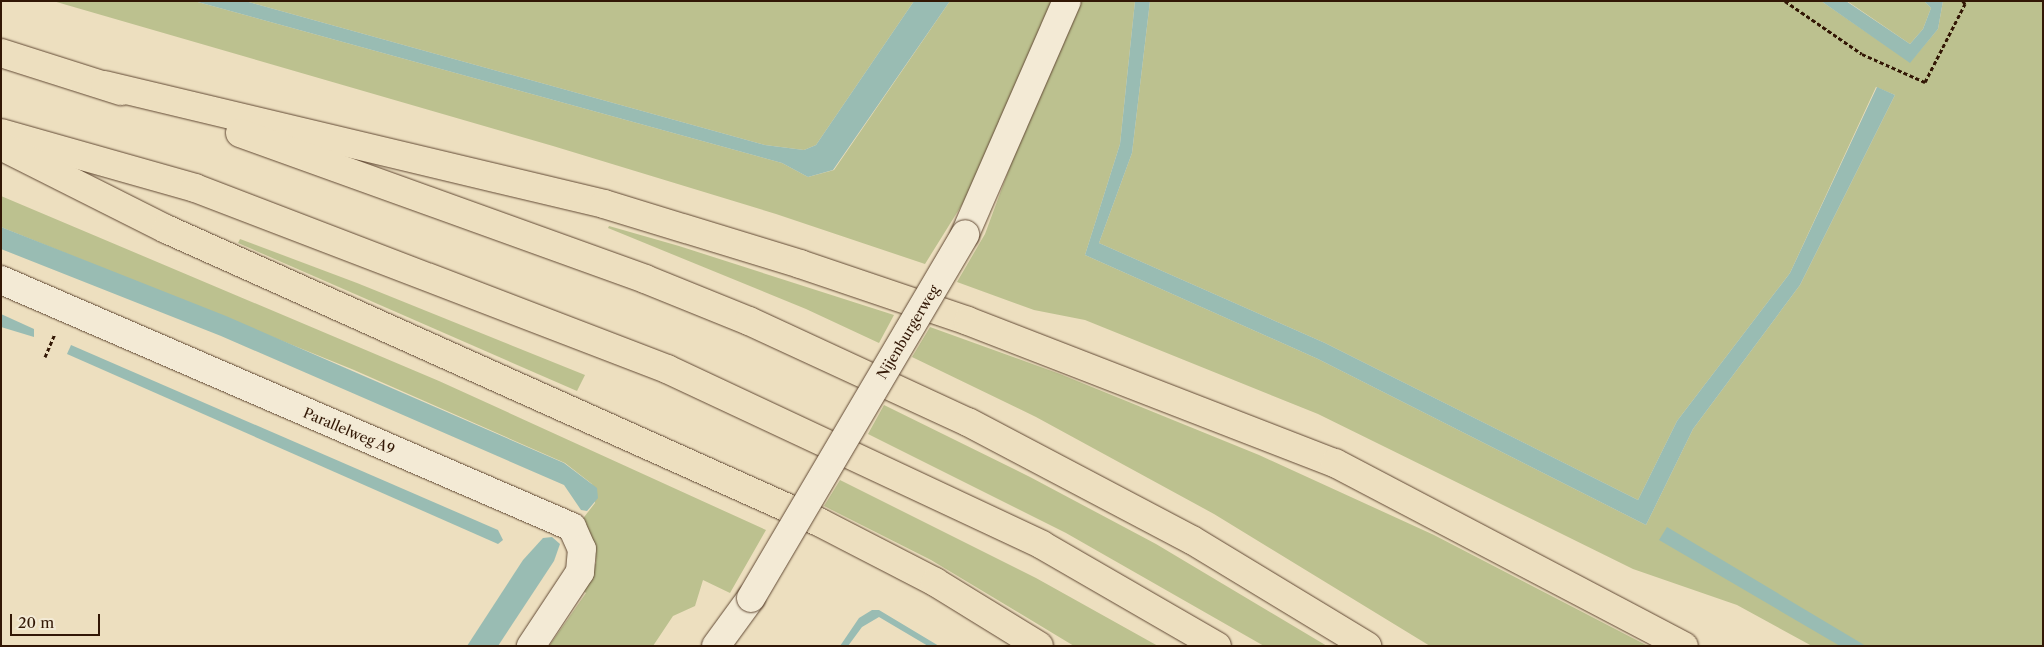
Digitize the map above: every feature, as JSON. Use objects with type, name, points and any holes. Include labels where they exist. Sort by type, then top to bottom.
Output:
[{"type":"highway","points":[[1,53],[105,85],[486,221],[749,321],[968,422],[1149,517],[1255,576],[1366,646]]},
{"type":"highway","points":[[105,85],[604,204],[800,264],[968,321],[1335,463],[1684,646]]},
{"type":"highway","points":[[1,133],[195,188],[667,368],[1042,545],[1217,646]]},
{"type":"highway","points":[[1,146],[166,230],[667,451],[820,522],[935,582],[1039,646]]},
{"type":"street","name":"Nijenburgerweg","points":[[716,646],[751,598],[965,234],[1068,1]]},
{"type":"street","name":"Parallelweg A9","points":[[1,280],[572,527],[582,549],[580,572],[531,646]]},
{"type":"path","points":[[1785,1],[1862,54],[1925,82],[1965,4],[1963,1]]},
{"type":"path","points":[[45,357],[58,326]]},
{"type":"green space","points":[[53,1],[194,1],[782,163],[808,177],[834,170],[950,1],[1056,1],[963,203],[925,264],[776,214],[553,146]]},
{"type":"green space","points":[[245,1],[914,1],[816,145],[804,150],[765,145]]},
{"type":"green space","points":[[1080,1],[1135,1],[1120,144],[1085,255],[1318,359],[1646,525],[1693,429],[1800,285],[1895,95],[1876,87],[1790,273],[1677,421],[1638,500],[1325,343],[1099,243],[1132,153],[1150,1],[1821,1],[1910,62],[1938,29],[1943,1],[2043,1],[2043,646],[1812,646],[1737,605],[1633,569],[1318,414],[1085,320],[1034,310],[957,282],[985,234],[1042,80]]},
{"type":"green space","points":[[1847,1],[1924,1],[1931,8],[1923,29],[1910,44]]},
{"type":"green space","points":[[1,196],[439,381],[766,530],[730,593],[703,580],[695,606],[673,616],[653,646],[549,646],[586,593],[579,587],[596,563],[595,546],[581,521],[595,503],[592,484],[565,463],[354,370],[1,227]]},
{"type":"green space","points":[[609,226],[679,246],[894,315],[879,343],[806,309],[608,228]]},
{"type":"green space","points":[[240,239],[357,283],[585,375],[577,391],[238,243]]},
{"type":"green space","points":[[930,327],[1060,374],[1259,455],[1434,535],[1648,646],[1430,646],[1214,514],[1036,417],[912,357]]},
{"type":"green space","points":[[884,405],[1030,477],[1156,544],[1327,646],[1264,646],[1066,533],[868,434]]},
{"type":"green space","points":[[840,480],[1036,578],[1158,646],[1074,646],[931,560],[824,506]]},
{"type":"water","points":[[194,1],[245,1],[765,145],[804,150],[816,145],[914,1],[950,1],[833,170],[808,177],[782,163]]},
{"type":"water","points":[[1135,1],[1150,1],[1132,153],[1099,243],[1325,343],[1638,500],[1677,421],[1790,273],[1877,87],[1895,95],[1800,285],[1693,429],[1646,525],[1318,359],[1085,255],[1120,144]]},
{"type":"water","points":[[1821,1],[1846,1],[1910,44],[1923,29],[1931,8],[1924,1],[1943,1],[1938,29],[1910,63]]},
{"type":"water","points":[[1,227],[226,316],[564,463],[597,488],[598,498],[587,511],[581,510],[564,485],[221,336],[1,249]]},
{"type":"water","points":[[1,314],[34,329],[34,337],[1,327]]},
{"type":"water","points":[[71,345],[498,530],[503,540],[498,544],[67,354]]},
{"type":"water","points":[[1667,527],[1866,646],[1840,646],[1659,540]]},
{"type":"water","points":[[552,537],[560,544],[554,561],[498,646],[467,646],[523,560],[543,538]]},
{"type":"water","points":[[872,610],[879,610],[939,646],[928,646],[879,617],[862,627],[848,646],[840,646],[859,618]]}]
